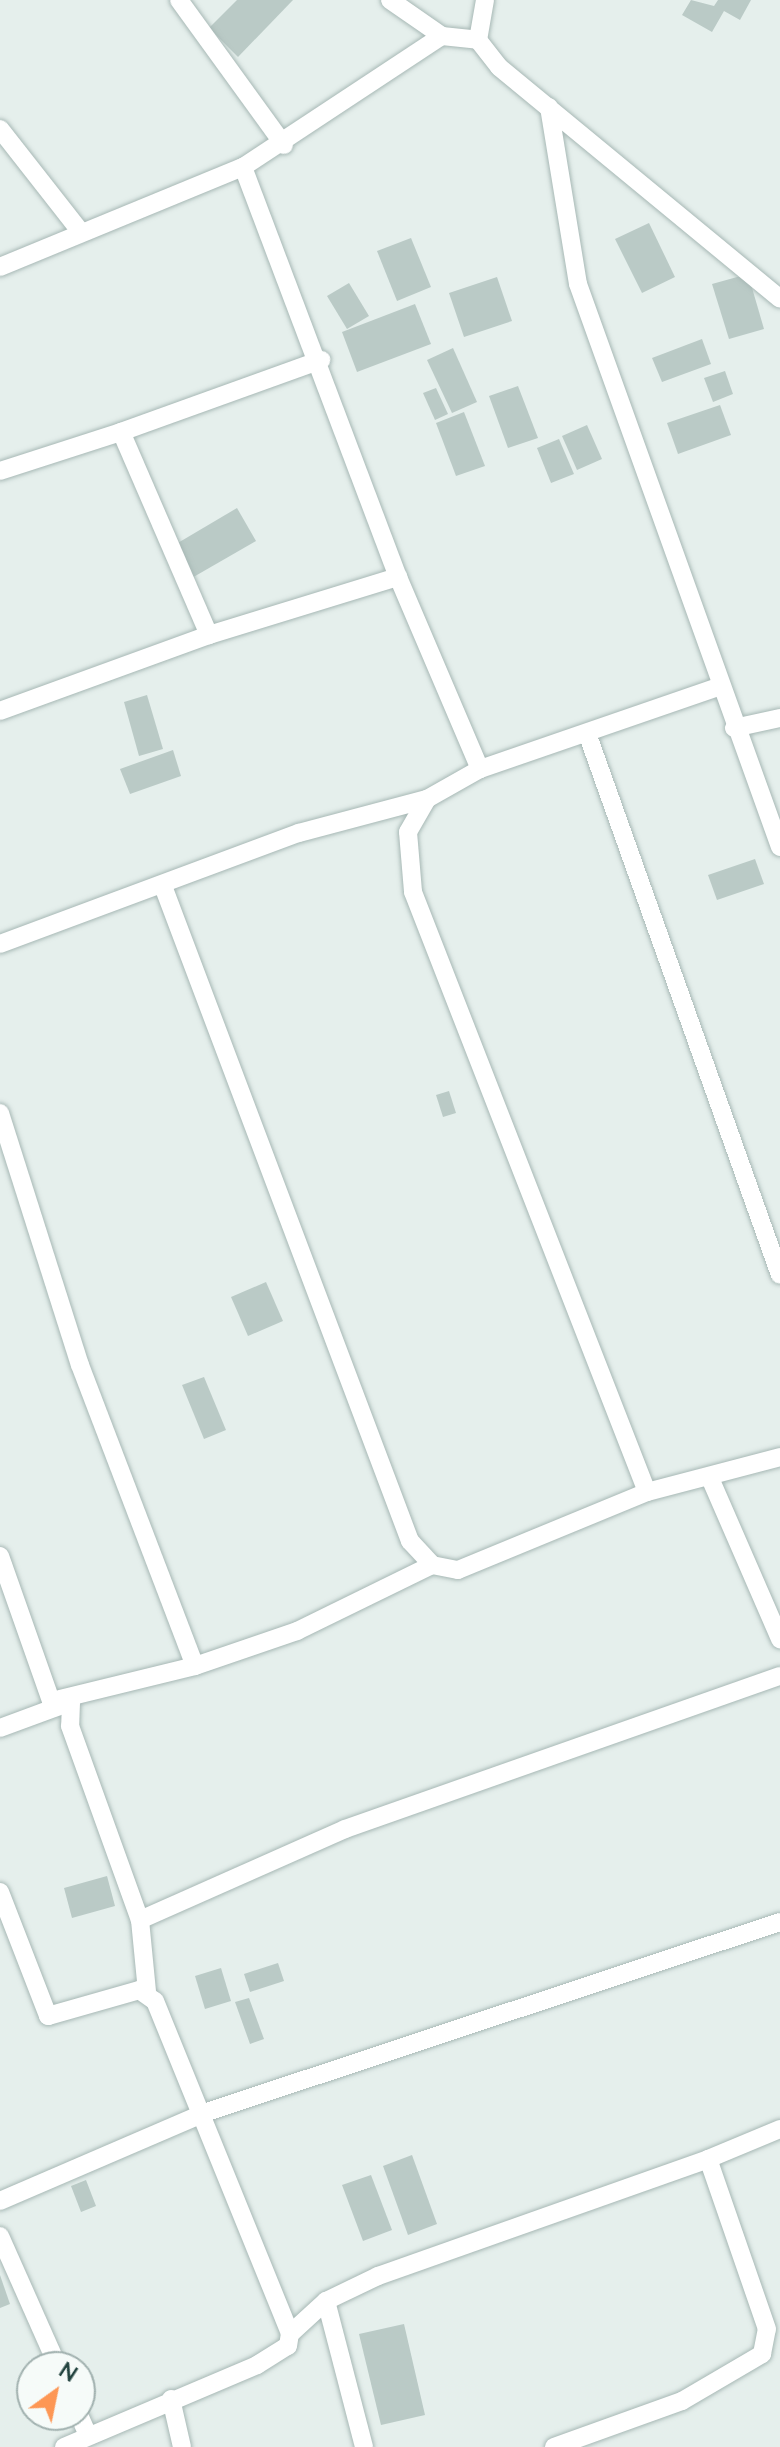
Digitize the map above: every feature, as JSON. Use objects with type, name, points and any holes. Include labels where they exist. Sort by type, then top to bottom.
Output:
[{"type":"street","points":[[179,0],[284,145]]},
{"type":"street","points":[[390,0],[442,36],[478,40],[549,107],[780,299]]},
{"type":"street","points":[[478,40],[485,0]]},
{"type":"street","points":[[0,267],[80,231],[243,167],[284,145],[442,36]]},
{"type":"street","points":[[549,107],[578,284],[734,728],[780,847]]},
{"type":"street","points":[[0,129],[80,231]]},
{"type":"street","points":[[243,167],[321,360],[398,577],[480,769]]},
{"type":"street","points":[[0,471],[121,432],[321,360]]},
{"type":"street","points":[[121,432],[209,635]]},
{"type":"street","points":[[0,711],[209,635],[398,577]]},
{"type":"street","points":[[0,944],[299,833],[427,799],[480,769],[721,686]]},
{"type":"street","points":[[734,728],[780,718]]},
{"type":"street","points":[[587,733],[780,1275]]},
{"type":"street","points":[[427,799],[408,832],[413,892],[647,1492]]},
{"type":"street","points":[[163,886],[410,1541],[432,1565],[458,1570],[647,1492],[710,1478],[780,1457]]},
{"type":"street","points":[[0,1113],[80,1365],[195,1666]]},
{"type":"street","points":[[710,1478],[780,1639]]},
{"type":"street","points":[[0,1556],[51,1701]]},
{"type":"street","points":[[51,1701],[195,1666],[297,1631],[432,1565]]},
{"type":"street","points":[[140,1920],[345,1829],[780,1676]]},
{"type":"street","points":[[51,1701],[71,1702]]},
{"type":"street","points":[[64,2447],[257,2365],[288,2346],[290,2334],[204,2113],[147,1992],[140,1920],[70,1726],[71,1702]]},
{"type":"street","points":[[0,1728],[71,1702]]},
{"type":"street","points":[[0,1892],[48,2016],[147,1992]]},
{"type":"street","points":[[0,2201],[204,2113],[780,1922]]},
{"type":"street","points":[[290,2334],[326,2301],[430,2254],[708,2159],[780,2129]]},
{"type":"street","points":[[554,2447],[682,2401],[767,2344],[708,2159]]},
{"type":"street","points":[[0,2236],[51,2351]]},
{"type":"street","points":[[326,2301],[364,2447]]},
{"type":"street","points":[[171,2399],[182,2447]]},
{"type":"street","points":[[86,2431],[88,2435]]},
{"type":"building","points":[[237,0],[293,0],[238,57],[209,28]]},
{"type":"building","points":[[691,0],[714,6],[718,0],[751,0],[740,20],[724,11],[712,32],[682,15]]},
{"type":"building","points":[[649,223],[675,277],[642,293],[615,239]]},
{"type":"building","points":[[411,238],[431,287],[397,301],[377,251]]},
{"type":"building","points":[[748,274],[764,329],[729,339],[712,284]]},
{"type":"building","points":[[497,277],[512,321],[464,337],[449,293]]},
{"type":"building","points":[[349,283],[369,316],[347,329],[327,296]]},
{"type":"building","points":[[415,304],[431,344],[357,372],[342,332]]},
{"type":"building","points":[[702,339],[711,364],[662,382],[652,358]]},
{"type":"building","points":[[453,348],[477,402],[452,413],[427,360]]},
{"type":"building","points":[[725,371],[733,394],[713,402],[704,378]]},
{"type":"building","points":[[518,386],[538,438],[508,448],[489,396]]},
{"type":"building","points":[[436,388],[448,414],[435,420],[423,393]]},
{"type":"building","points":[[720,405],[731,435],[678,454],[667,423]]},
{"type":"building","points":[[464,412],[485,466],[456,476],[436,423]]},
{"type":"building","points":[[587,425],[602,459],[577,470],[562,436]]},
{"type":"building","points":[[559,439],[574,474],[551,483],[537,448]]},
{"type":"building","points":[[237,508],[256,541],[190,579],[171,547]]},
{"type":"building","points":[[147,695],[163,749],[139,756],[124,702]]},
{"type":"building","points":[[173,750],[181,776],[130,794],[120,769]]},
{"type":"building","points":[[755,859],[764,884],[717,900],[708,875]]},
{"type":"building","points":[[449,1091],[456,1113],[443,1117],[436,1095]]},
{"type":"building","points":[[266,1282],[283,1321],[248,1336],[231,1297]]},
{"type":"building","points":[[204,1377],[226,1430],[204,1439],[182,1385]]},
{"type":"building","points":[[107,1876],[115,1906],[72,1918],[64,1888]]},
{"type":"building","points":[[278,1963],[284,1981],[250,1992],[244,1974]]},
{"type":"building","points":[[221,1968],[231,2001],[205,2009],[195,1976]]},
{"type":"building","points":[[249,1998],[264,2039],[250,2044],[235,2002]]},
{"type":"building","points":[[412,2155],[437,2224],[408,2235],[383,2166]]},
{"type":"building","points":[[371,2175],[392,2230],[363,2241],[342,2185]]},
{"type":"building","points":[[86,2180],[96,2206],[81,2212],[71,2186]]},
{"type":"building","points":[[0,2275],[10,2304],[0,2308]]},
{"type":"building","points":[[404,2324],[425,2415],[381,2425],[359,2334]]}]
